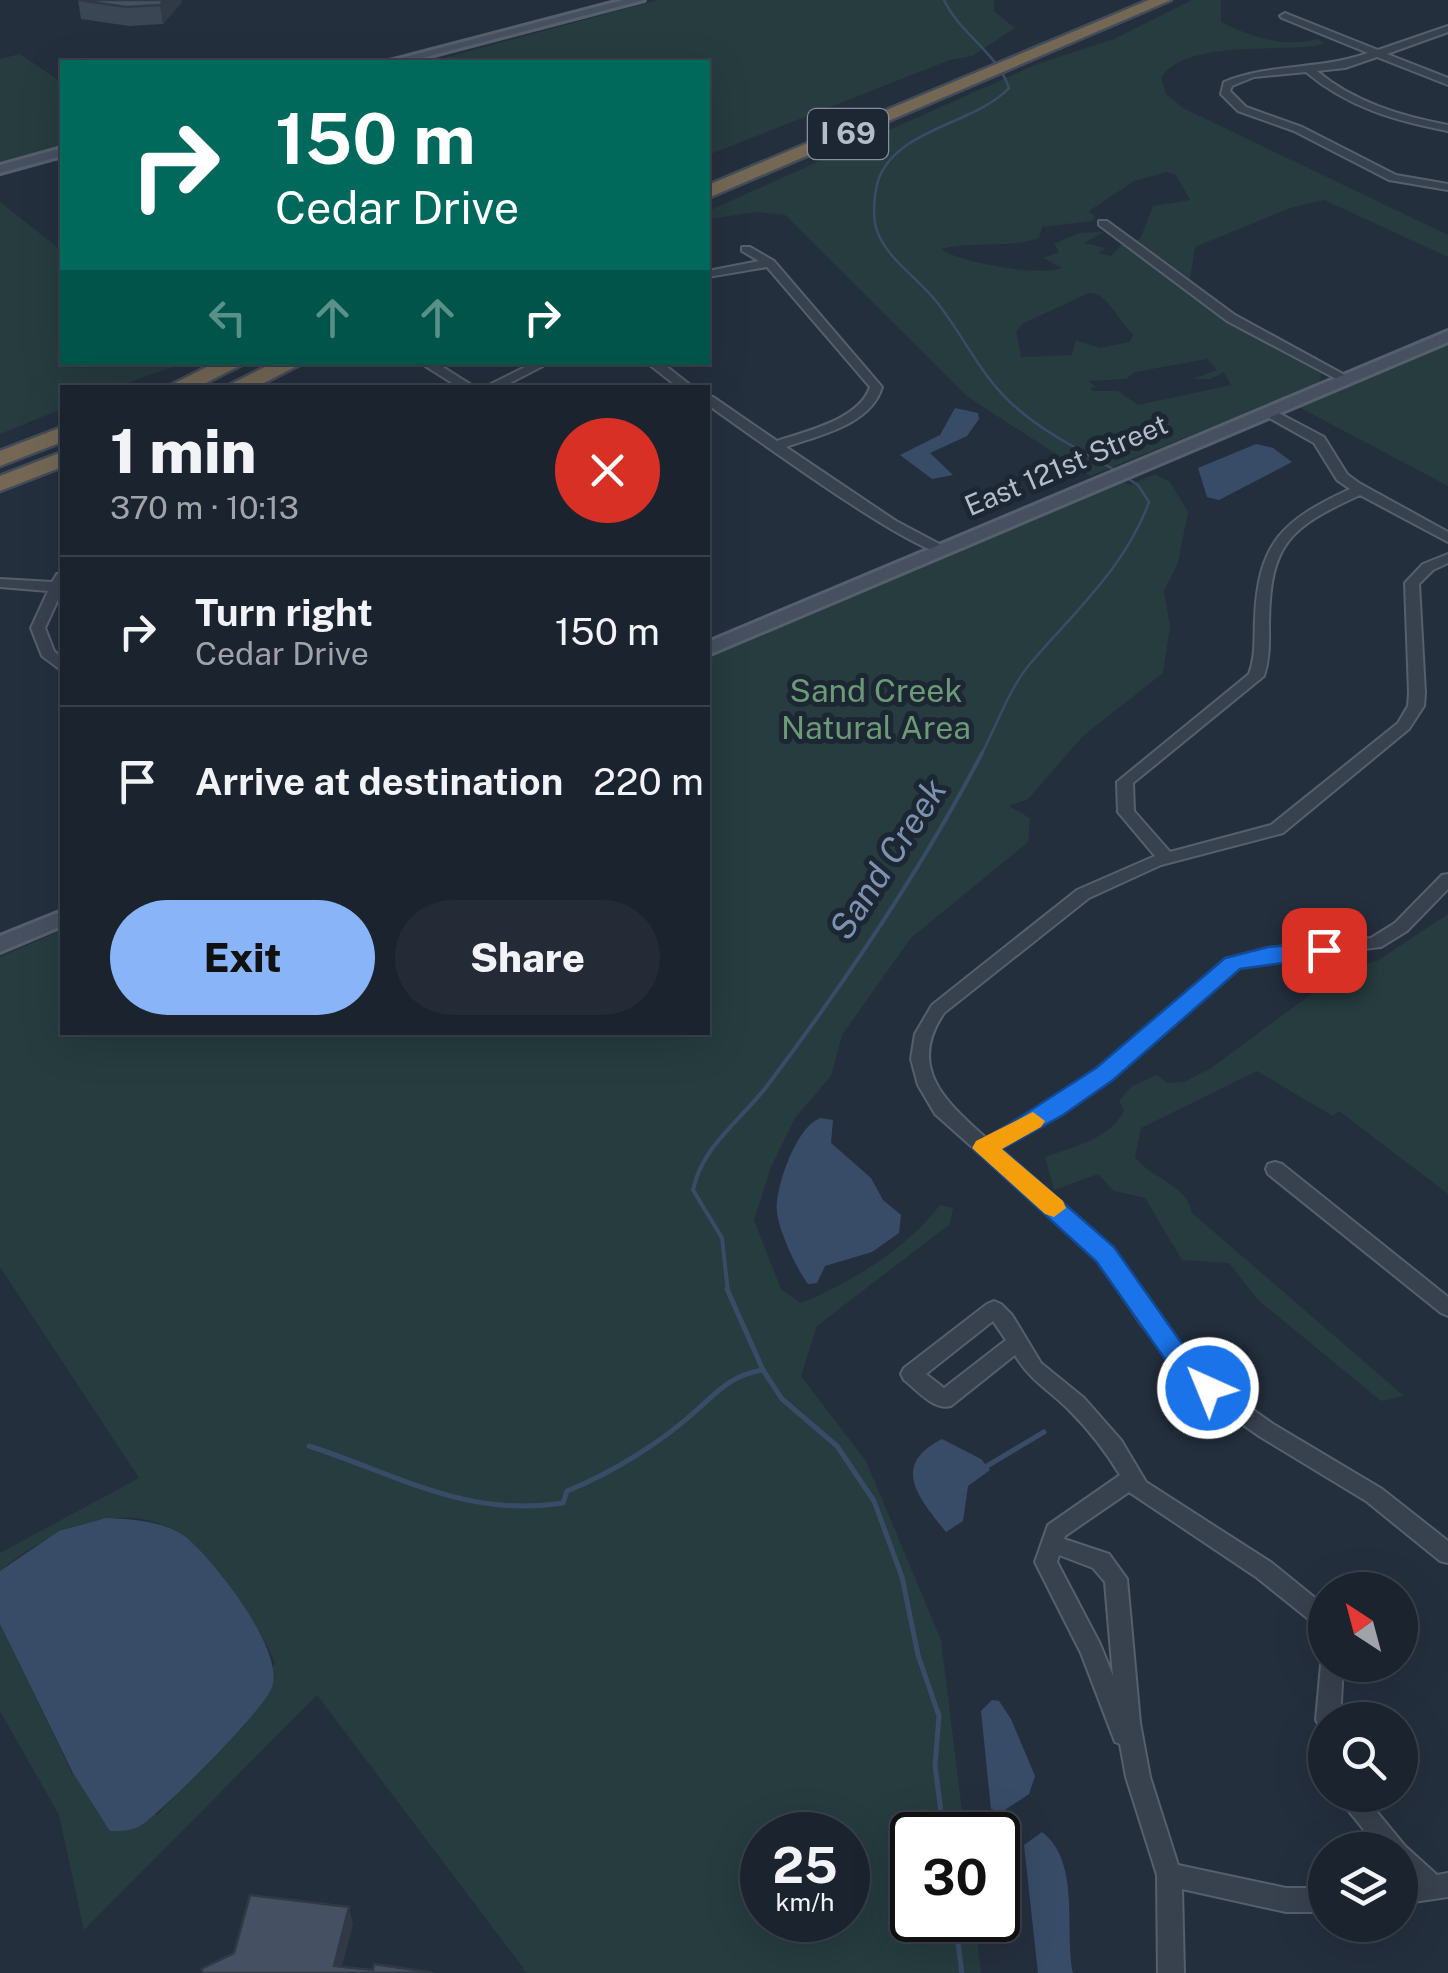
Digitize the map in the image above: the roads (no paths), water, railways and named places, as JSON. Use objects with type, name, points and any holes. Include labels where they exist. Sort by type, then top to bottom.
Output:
[{"type":"highway","name":"I 69","points":[[1005,59],[1122,0]]},
{"type":"highway","name":"I 69","points":[[710,170],[1163,0]]},
{"type":"highway","name":"I 69","points":[[710,191],[982,68]]},
{"type":"highway","points":[[183,385],[230,365]]},
{"type":"highway","points":[[241,385],[288,365]]},
{"type":"highway","points":[[0,459],[60,435]]},
{"type":"highway","points":[[0,484],[60,459]]},
{"type":"street","points":[[418,60],[638,0]]},
{"type":"street","points":[[1284,16],[1448,82]]},
{"type":"street","points":[[1446,191],[1393,178],[1298,129],[1242,110],[1226,97],[1226,88],[1238,78],[1345,65],[1447,30]]},
{"type":"street","points":[[1309,69],[1327,85],[1384,110],[1448,128]]},
{"type":"street","points":[[0,172],[60,153]]},
{"type":"street","points":[[0,172],[60,160]]},
{"type":"street","points":[[1103,223],[1238,322],[1346,379]]},
{"type":"street","points":[[746,249],[770,263],[876,387],[870,404],[856,414],[774,446]]},
{"type":"street","points":[[710,274],[770,263]]},
{"type":"street","name":"East 121st Street","points":[[710,648],[1448,336]]},
{"type":"street","points":[[430,365],[465,385]]},
{"type":"street","points":[[656,365],[684,385]]},
{"type":"street","points":[[497,385],[538,366]]},
{"type":"street","points":[[710,403],[891,524],[897,535],[933,553]]},
{"type":"street","points":[[1262,415],[1324,451],[1342,477],[1360,490],[1448,538]]},
{"type":"street","points":[[1166,858],[1124,808],[1126,782],[1256,676],[1262,657],[1264,570],[1275,545],[1305,517],[1360,490]]},
{"type":"street","points":[[1446,559],[1420,573],[1412,584],[1417,693],[1416,706],[1404,726],[1277,829],[1166,858],[1119,875],[1065,906],[929,1019],[920,1043],[924,1081],[942,1109],[1105,1254],[1159,1334],[1208,1388],[1266,1430],[1374,1495],[1448,1554]]},
{"type":"street","points":[[0,583],[60,582],[38,628],[47,653],[60,665]]},
{"type":"street","points":[[984,1148],[1055,1109],[1104,1074],[1232,963],[1268,954],[1375,943],[1401,927],[1448,879]]},
{"type":"street","points":[[0,945],[60,919]]},
{"type":"street","points":[[1275,1169],[1448,1308]]},
{"type":"street","points":[[1017,1343],[944,1400],[911,1374],[994,1309],[1002,1314],[1034,1368],[1077,1404],[1114,1446],[1131,1478],[1148,1497],[1264,1570],[1308,1605]]},
{"type":"street","points":[[1131,1478],[1064,1524],[1050,1543],[1046,1562],[1092,1651],[1169,1875],[1171,1973]]},
{"type":"street","points":[[1050,1543],[1101,1560],[1116,1579],[1128,1723],[1138,1777]]},
{"type":"street","points":[[1363,1812],[1380,1832]]},
{"type":"street","points":[[1418,1868],[1441,1887]]},
{"type":"street","points":[[1169,1875],[1286,1900],[1308,1900]]},
{"type":"water","points":[[955,408],[978,413],[979,419],[967,436],[930,453],[953,475],[932,479],[900,455],[940,435]]},
{"type":"water","points":[[1256,444],[1273,448],[1292,462],[1219,500],[1207,497],[1198,468]]},
{"type":"water","points":[[821,1118],[833,1120],[831,1143],[871,1178],[883,1200],[901,1215],[899,1233],[872,1252],[825,1266],[817,1283],[808,1284],[785,1240],[777,1203],[783,1174],[796,1145],[812,1123]]},
{"type":"water","points":[[942,1439],[981,1459],[990,1470],[968,1486],[963,1521],[946,1532],[919,1495],[913,1472],[926,1449]]},
{"type":"water","points":[[106,1518],[159,1524],[187,1538],[245,1608],[268,1651],[273,1671],[272,1687],[265,1698],[212,1760],[140,1826],[118,1831],[110,1831],[73,1773],[0,1624],[0,1571],[59,1531]]},
{"type":"water","points":[[992,1700],[999,1701],[1011,1719],[1035,1776],[1029,1794],[1002,1812],[991,1809],[981,1711]]},
{"type":"water","points":[[1042,1832],[1054,1845],[1067,1878],[1073,1973],[1038,1973],[1024,1845]]},
{"type":"waterway","name":"Sand Creek","points":[[944,0],[996,64],[1009,88],[977,110],[920,137],[889,161],[876,190],[877,231],[895,260],[936,301],[1006,398],[1042,427],[1116,471]]},
{"type":"waterway","name":"Sand Creek","points":[[982,753],[1022,675],[1112,569],[1139,526],[1149,502],[1138,485],[1124,476]]},
{"type":"waterway","name":"Sand Creek","points":[[728,1291],[722,1238],[693,1190],[698,1174],[714,1147],[767,1086],[854,965],[934,839],[982,753]]},
{"type":"waterway","name":"Sand Creek","points":[[728,1291],[763,1370]]},
{"type":"waterway","points":[[309,1446],[463,1499],[495,1505],[563,1503],[567,1491],[653,1445],[727,1384],[763,1370]]},
{"type":"waterway","name":"Sand Creek","points":[[763,1370],[782,1399],[837,1446],[874,1501],[902,1577],[918,1655],[939,1716],[935,1766],[941,1812]]},
{"type":"waterway","points":[[987,1466],[1044,1432]]},
{"type":"waterway","name":"Sand Creek","points":[[958,1942],[962,1973]]},
{"type":"park label","name":"Sand Creek Natural Area","points":[[876,710]]}]
